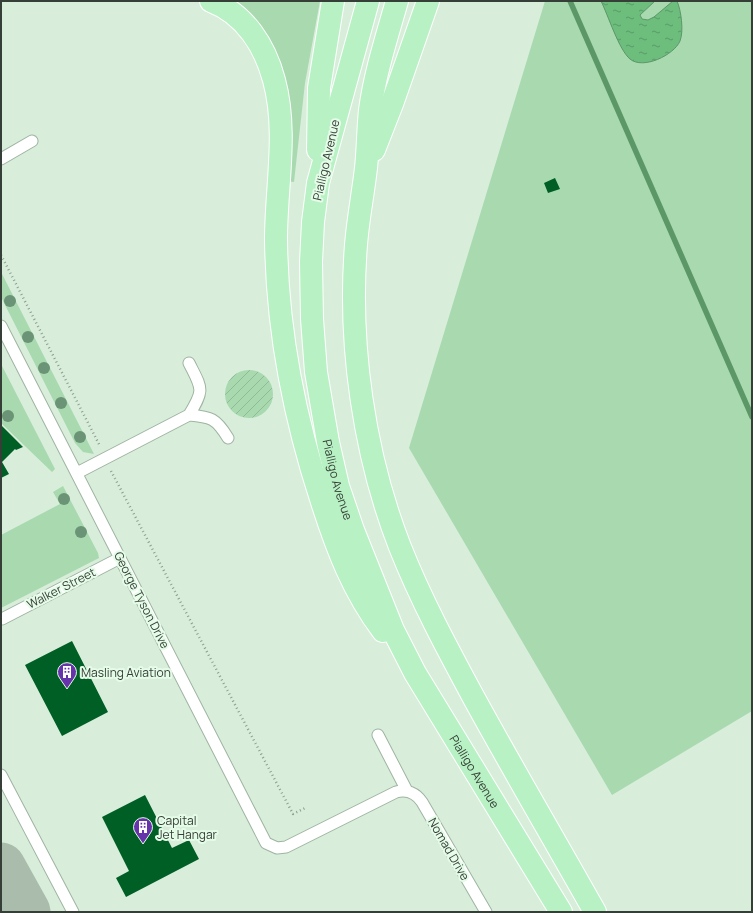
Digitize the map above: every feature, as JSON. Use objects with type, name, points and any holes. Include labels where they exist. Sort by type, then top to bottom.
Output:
[{"type":"main road","points":[[211,1],[228,10],[252,31],[269,63],[278,97],[280,148],[276,225],[279,302],[288,370],[296,412],[318,491],[338,551],[354,586],[377,622],[415,673]]},
{"type":"main road","points":[[318,183],[320,88],[333,1]]},
{"type":"main road","name":"Pialligo Avenue","points":[[368,1],[318,183],[311,262],[312,319],[316,372],[328,442],[338,486],[366,566],[391,624],[415,673],[560,912]]},
{"type":"main road","points":[[397,1],[385,41],[370,108],[366,170],[360,200],[356,247],[354,293],[356,341],[360,388],[368,436],[388,512],[412,575],[438,631],[502,750],[595,912]]},
{"type":"main road","points":[[366,170],[392,104],[428,1]]},
{"type":"lane","points":[[1,159],[32,141]]},
{"type":"lane","name":"George Tyson Drive","points":[[1,326],[268,844],[277,848],[286,847],[396,792],[407,791]]},
{"type":"lane","points":[[189,363],[201,389],[198,400],[189,415]]},
{"type":"lane","points":[[77,473],[189,415],[206,416],[215,421],[228,438]]},
{"type":"lane","name":"Walker Street","points":[[2,618],[120,558]]},
{"type":"lane","points":[[378,735],[407,791]]},
{"type":"lane","points":[[1,775],[73,912]]},
{"type":"lane","name":"Nomad Drive","points":[[407,791],[414,794],[422,802],[486,912]]},
{"type":"path","points":[[1,255],[105,459],[294,814],[305,808]]},
{"type":"shaded area","points":[[233,1],[320,1],[305,83],[294,182],[287,181],[278,59],[268,37]]},
{"type":"shaded area","points":[[545,1],[752,1],[752,711],[612,795],[409,448]]},
{"type":"shaded area","points":[[1,272],[94,454],[83,452],[75,443],[1,297]]},
{"type":"shaded area","points":[[1,364],[55,469],[52,472],[1,423]]},
{"type":"shaded area","points":[[249,370],[258,372],[266,377],[271,385],[273,394],[271,403],[266,411],[258,416],[249,418],[240,416],[232,411],[227,403],[225,394],[227,385],[232,377],[240,372]]},
{"type":"shaded area","points":[[63,486],[98,553],[99,558],[1,608],[1,535],[60,504],[53,492]]},
{"type":"water","points":[[601,1],[655,1],[640,15],[642,19],[648,20],[654,17],[673,1],[677,1],[682,21],[680,41],[677,46],[665,56],[650,62],[642,63],[630,59],[622,48],[614,32]]},
{"type":"building","points":[[555,178],[560,189],[548,193],[544,183]]},
{"type":"building","points":[[1,425],[23,447],[16,450],[15,449],[2,462],[9,474],[1,478]]},
{"type":"building","name":"Masling Aviation","points":[[72,641],[108,712],[62,736],[25,665]]},
{"type":"building","name":"Capital Jet Hangar","points":[[145,795],[172,848],[189,840],[199,859],[126,897],[116,878],[129,871],[102,817]]},
{"type":"waterway","points":[[570,1],[752,417]]},
{"type":"taxiway","points":[[1,867],[26,912]]},
{"type":"place","name":"Masling Aviation","points":[[67,689]]},
{"type":"place","name":"Capital Jet Hangar","points":[[143,844]]}]
